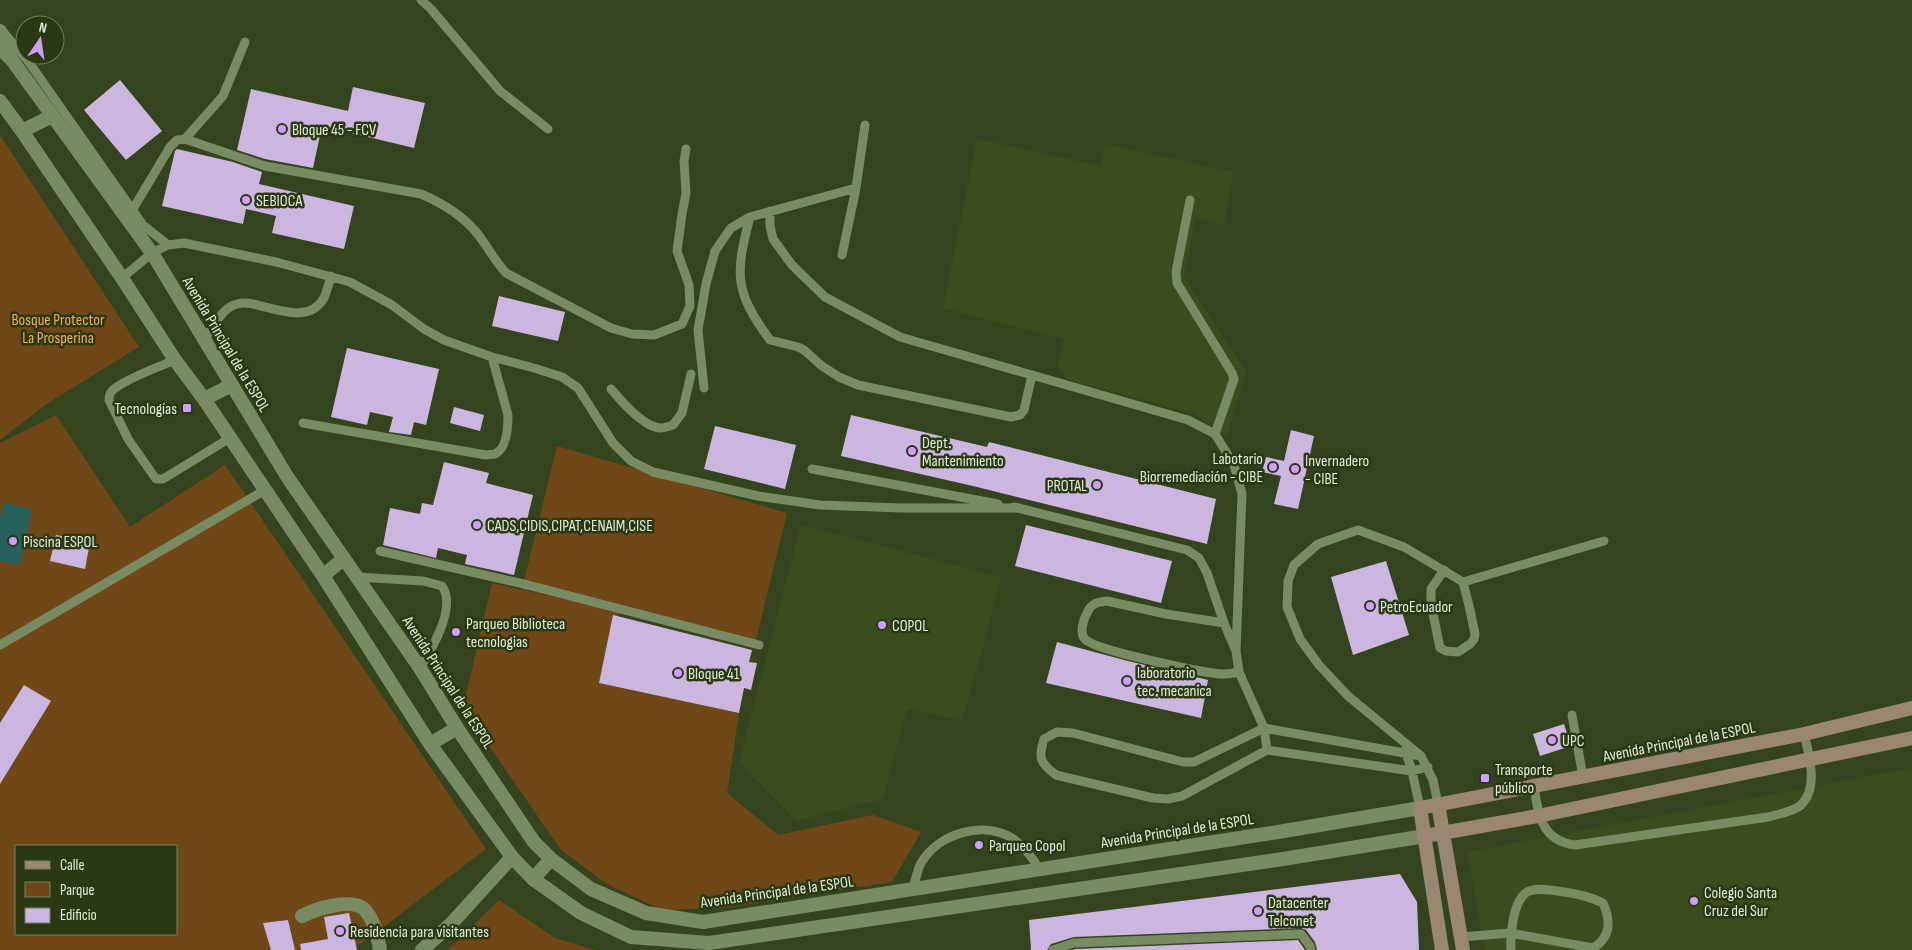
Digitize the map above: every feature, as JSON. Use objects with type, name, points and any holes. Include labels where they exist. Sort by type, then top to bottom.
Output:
[{"type":"main road","name":"Avenida Principal de la ESPOL","points":[[1420,808],[1804,734],[1912,708]]},
{"type":"main road","points":[[1425,836],[1538,816],[1912,738]]},
{"type":"main road","points":[[1438,804],[1462,943]]},
{"type":"main road","points":[[1420,808],[1442,950]]},
{"type":"street","name":"Avenida Principal de la ESPOL","points":[[0,30],[12,60]]},
{"type":"street","name":"Avenida Principal de la ESPOL","points":[[0,48],[12,60],[52,116],[130,214],[288,478],[420,668],[457,728],[534,842],[551,859],[591,889],[646,913],[703,922],[1040,870],[1420,808]]},
{"type":"street","points":[[0,101],[323,576],[430,744],[512,857],[533,879],[581,913],[631,937],[709,943],[1274,861],[1425,836]]},
{"type":"street","points":[[22,131],[52,116]]},
{"type":"street","points":[[204,399],[232,385]]},
{"type":"street","points":[[323,576],[343,559]]},
{"type":"street","points":[[430,744],[457,728]]},
{"type":"street","points":[[422,950],[451,924],[512,857]]},
{"type":"street","points":[[533,879],[551,859]]},
{"type":"street","points":[[302,916],[313,910],[337,905],[355,905],[364,909],[372,920],[380,950]]},
{"type":"lane","points":[[421,0],[431,9],[500,91],[548,129]]},
{"type":"lane","points":[[0,30],[17,46],[28,61],[130,214],[168,246]]},
{"type":"lane","points":[[185,139],[222,96],[244,42]]},
{"type":"lane","points":[[842,255],[856,188],[865,125]]},
{"type":"lane","points":[[130,214],[170,147],[177,140],[185,139],[266,166],[421,194],[439,202],[461,216],[477,233],[494,261],[506,273],[525,285],[611,328],[632,334],[654,335],[682,324],[690,306],[690,285],[677,251],[686,193],[684,161],[686,150]]},
{"type":"lane","points":[[704,388],[698,330],[706,284],[715,251],[731,228],[750,217],[856,188]]},
{"type":"lane","points":[[1190,200],[1176,272],[1177,284],[1234,379],[1215,434]]},
{"type":"lane","points":[[770,211],[770,226],[773,239],[792,265],[825,296],[900,336],[1188,420],[1215,434],[1234,465],[1242,494],[1236,651],[1239,672],[1264,728],[1266,750]]},
{"type":"lane","points":[[750,217],[739,265],[741,284],[747,306],[770,340],[804,350],[822,366],[839,377],[858,385],[1012,418],[1020,415],[1024,410],[1032,375]]},
{"type":"lane","points":[[122,278],[152,253],[184,242],[350,282],[392,305],[424,329],[444,340],[492,357],[562,377],[578,388],[613,443],[631,462],[654,472],[758,496],[820,505],[901,508],[1020,508]]},
{"type":"lane","points":[[204,340],[225,311],[234,305],[249,303],[286,312],[304,313],[318,306],[325,296],[331,276]]},
{"type":"lane","points":[[303,423],[486,455],[495,454],[502,448],[508,424],[508,415],[492,357]]},
{"type":"lane","points":[[175,360],[149,370],[113,390],[109,396],[109,400],[128,438],[156,479],[163,479],[230,438]]},
{"type":"lane","points":[[610,389],[625,406],[643,421],[659,428],[673,425],[682,413],[690,374]]},
{"type":"lane","points":[[812,469],[1020,508],[1188,550],[1198,558],[1207,573],[1236,651]]},
{"type":"lane","points":[[0,645],[265,490]]},
{"type":"lane","points":[[1438,804],[1428,767],[1421,756],[1348,696],[1319,665],[1300,639],[1287,607],[1288,581],[1294,565],[1318,544],[1358,530],[1404,547],[1444,570],[1462,582],[1475,634],[1470,644],[1458,652],[1446,651],[1440,648],[1431,604],[1431,589],[1444,570]]},
{"type":"lane","points":[[1462,582],[1604,540]]},
{"type":"lane","points":[[380,551],[528,584],[759,645]]},
{"type":"lane","points":[[357,577],[423,582],[442,586],[446,592],[445,613],[439,632],[420,668]]},
{"type":"lane","points":[[1224,623],[1098,602],[1091,606],[1084,618],[1082,634],[1085,640],[1100,647],[1183,668],[1224,674],[1239,672]]},
{"type":"lane","points":[[1572,715],[1582,777]]},
{"type":"lane","points":[[1421,756],[1264,728],[1194,762],[1183,762],[1073,733],[1057,732],[1044,740],[1040,754],[1044,766],[1056,775],[1153,798],[1168,799],[1182,796],[1266,750],[1412,771],[1428,767]]},
{"type":"lane","points":[[1534,786],[1538,816],[1555,840],[1563,844],[1575,845],[1768,817],[1802,804],[1811,781],[1810,760],[1804,734]]},
{"type":"lane","points":[[1402,740],[1412,771],[1420,808]]},
{"type":"lane","points":[[913,889],[921,864],[938,843],[963,831],[990,830],[1010,838],[1028,851],[1040,870]]},
{"type":"lane","points":[[1462,943],[1510,933],[1593,948],[1603,942],[1606,933],[1608,915],[1603,903],[1578,894],[1538,889],[1527,892],[1519,900],[1510,933],[1511,950]]},
{"type":"lane","points":[[1053,950],[1074,943],[1301,934],[1310,946],[1310,950]]},
{"type":"shaded area","points":[[977,139],[1100,166],[1105,144],[1233,172],[1224,225],[1196,218],[1184,277],[1247,372],[1226,437],[1195,414],[1067,379],[1058,367],[1064,339],[943,308]]},
{"type":"shaded area","name":"COPOL","points":[[801,525],[1001,577],[962,720],[907,709],[883,799],[796,821],[739,762]]},
{"type":"shaded area","name":"Colegio Santa Cruz del Sur","points":[[1912,768],[1912,950],[1485,950],[1467,852]]},
{"type":"green space","name":"Bosque Protector La Prosperina","points":[[0,135],[139,347],[48,403],[0,440]]},
{"type":"green space","points":[[56,415],[130,527],[225,465],[486,849],[361,944],[326,950],[0,950],[0,443]]},
{"type":"green space","points":[[557,446],[787,513],[755,644],[619,612],[599,683],[739,713],[727,793],[778,835],[873,815],[921,832],[892,882],[724,908],[662,910],[607,884],[561,850],[463,708],[492,583],[571,601],[522,589]]},
{"type":"green space","points":[[499,900],[555,938],[596,950],[448,950]]},
{"type":"water","name":"Piscina ESPOL","points":[[4,503],[32,509],[20,565],[0,561],[0,520]]},
{"type":"building","points":[[120,80],[162,131],[126,160],[84,110]]},
{"type":"building","points":[[353,87],[425,103],[414,148],[322,126],[313,168],[265,159],[237,150],[251,89],[348,111]]},
{"type":"building","name":"SEBIOCA","points":[[177,149],[233,162],[262,172],[259,184],[354,206],[344,249],[272,233],[276,216],[246,209],[243,224],[162,206]]},
{"type":"building","points":[[499,296],[565,312],[558,341],[492,326]]},
{"type":"building","points":[[347,348],[439,369],[426,425],[414,422],[411,435],[389,432],[393,417],[370,412],[367,425],[331,417]]},
{"type":"building","points":[[454,407],[484,415],[480,431],[450,423]]},
{"type":"building","points":[[851,415],[987,447],[989,442],[1216,499],[1207,544],[973,486],[841,456]]},
{"type":"building","points":[[715,426],[796,445],[785,489],[704,469]]},
{"type":"building","name":"Invernadero - CIBE","points":[[1291,430],[1314,436],[1298,509],[1274,504],[1281,476],[1262,472],[1266,457],[1284,461]]},
{"type":"building","name":"CADS,CIDIS,CIPAT,CENAIM,CISE","points":[[444,462],[489,473],[486,483],[533,495],[514,575],[465,564],[467,555],[438,548],[436,558],[383,545],[390,508],[420,514],[422,503],[433,505]]},
{"type":"building","points":[[1026,525],[1172,561],[1161,603],[1015,566]]},
{"type":"building","points":[[56,535],[90,542],[85,569],[50,561]]},
{"type":"building","name":"PetroEcuador","points":[[1386,561],[1409,635],[1353,655],[1331,577]]},
{"type":"building","name":"Bloque 41","points":[[613,615],[752,650],[749,662],[757,663],[751,690],[744,688],[739,713],[599,683]]},
{"type":"building","name":"laboratorio tec. mecanica","points":[[1057,642],[1208,680],[1201,718],[1046,683]]},
{"type":"building","points":[[24,685],[51,701],[0,784],[0,723]]},
{"type":"building","name":"UPC","points":[[1564,724],[1571,746],[1540,756],[1533,734]]},
{"type":"building","name":"Datacenter Telconet","points":[[1400,874],[1417,902],[1419,950],[1317,950],[1315,942],[1306,930],[1301,928],[1074,937],[1051,944],[1047,950],[1031,950],[1029,920]]},
{"type":"building","points":[[349,913],[357,950],[301,950],[300,944],[328,939],[324,917]]},
{"type":"building","points":[[288,920],[295,950],[271,950],[263,923]]},
{"type":"building","points":[[1298,940],[1305,950],[1073,950],[1075,949]]},
{"type":"place","name":"Bloque 45 - FCV","points":[[282,129]]},
{"type":"place","name":"SEBIOCA","points":[[246,200]]},
{"type":"place","name":"Tecnologías","points":[[187,408]]},
{"type":"place","name":"Dept. Mantenimiento","points":[[912,451]]},
{"type":"place","name":"Labotario Biorremediación - CIBE","points":[[1273,467]]},
{"type":"place","name":"Invernadero - CIBE","points":[[1295,469]]},
{"type":"place","name":"PROTAL","points":[[1097,485]]},
{"type":"place","name":"CADS,CIDIS,CIPAT,CENAIM,CISE","points":[[477,525]]},
{"type":"place","name":"Piscina ESPOL","points":[[13,541]]},
{"type":"place","name":"PetroEcuador","points":[[1370,606]]},
{"type":"place","name":"COPOL","points":[[882,625]]},
{"type":"place","name":"Parqueo Biblioteca tecnologias","points":[[456,632]]},
{"type":"place","name":"Bloque 41","points":[[678,673]]},
{"type":"place","name":"laboratorio tec. mecanica","points":[[1127,681]]},
{"type":"place","name":"UPC","points":[[1552,740]]},
{"type":"place","name":"Transporte público","points":[[1485,778]]},
{"type":"place","name":"Parqueo Copol","points":[[979,845]]},
{"type":"place","name":"Colegio Santa Cruz del Sur","points":[[1694,901]]},
{"type":"place","name":"Datacenter Telconet","points":[[1258,911]]},
{"type":"place","name":"Residencia para visitantes","points":[[340,931]]}]
